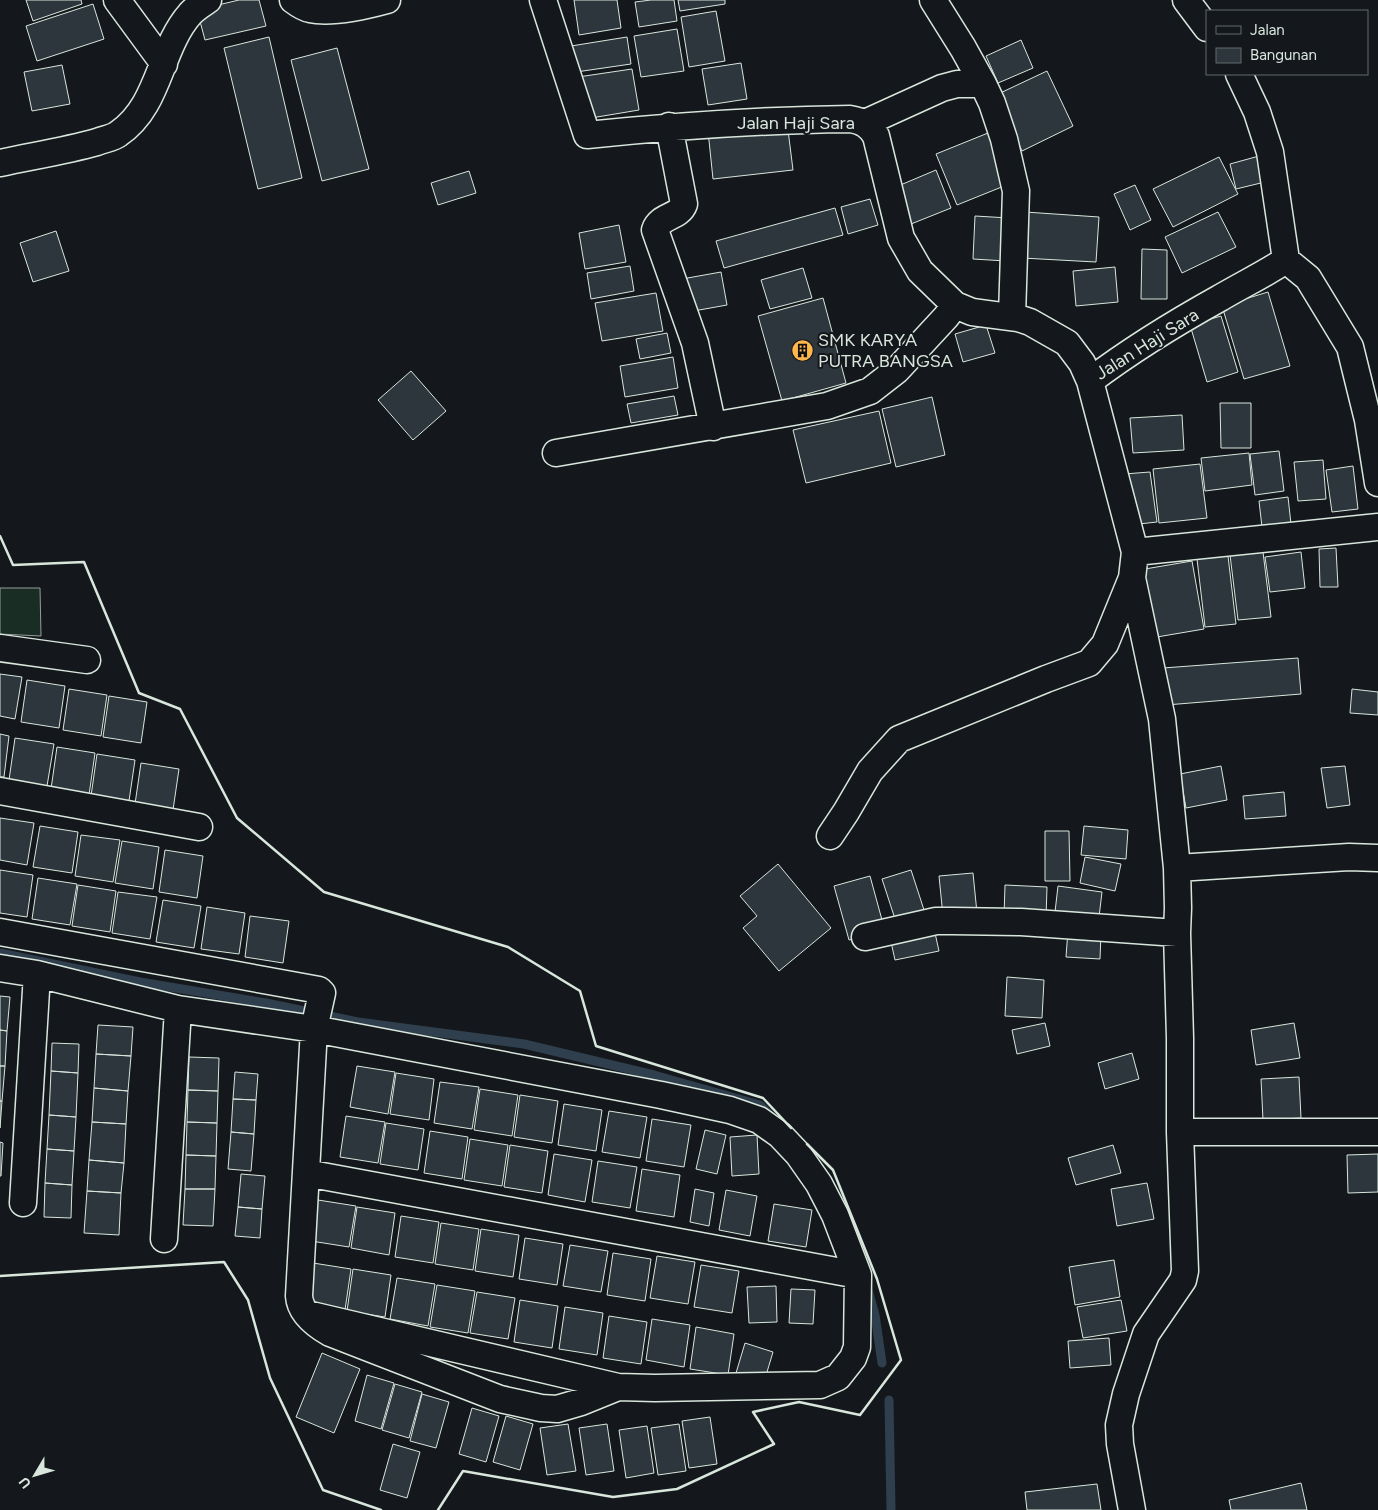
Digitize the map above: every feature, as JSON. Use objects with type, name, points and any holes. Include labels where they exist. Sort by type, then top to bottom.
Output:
[{"type":"street","points":[[117,0],[164,64]]},
{"type":"street","points":[[0,163],[84,146],[117,135],[131,124],[143,109],[176,34],[190,14],[208,0]]},
{"type":"street","points":[[292,0],[310,9],[333,10],[361,7],[387,0]]},
{"type":"street","name":"Jalan Haji Sara","points":[[543,0],[587,135],[670,126],[798,120],[850,119],[865,123],[872,128],[876,136],[901,238],[920,271],[955,305],[972,312],[1012,316],[1030,322],[1066,343],[1082,363],[1090,381],[1118,360],[1286,260]]},
{"type":"street","points":[[933,0],[983,84],[992,103],[1004,139],[1016,191],[1012,316]]},
{"type":"street","points":[[1186,0],[1206,27]]},
{"type":"street","points":[[1239,75],[1257,112],[1270,152],[1286,260],[1308,278],[1350,347],[1368,420],[1378,483]]},
{"type":"street","points":[[865,123],[942,88],[957,84],[983,84]]},
{"type":"street","points":[[670,126],[684,204],[680,211],[660,221],[655,230],[695,343],[713,427]]},
{"type":"street","points":[[556,453],[827,406],[870,391],[897,370],[955,305]]},
{"type":"street","points":[[830,836],[870,771],[899,739],[1089,663],[1105,644],[1132,578],[1135,552],[1090,381]]},
{"type":"street","points":[[1135,552],[1378,527]]},
{"type":"street","points":[[1132,578],[1162,719],[1177,868],[1180,1132],[1184,1276],[1146,1334],[1126,1394],[1119,1424],[1120,1444],[1132,1510]]},
{"type":"street","points":[[0,648],[87,660]]},
{"type":"street","points":[[0,791],[199,827]]},
{"type":"street","points":[[1177,868],[1349,857],[1378,858]]},
{"type":"street","points":[[865,937],[936,921],[952,920],[1021,922],[1177,933]]},
{"type":"street","points":[[0,932],[319,990],[322,993],[317,1018],[299,1296],[300,1303],[307,1314],[320,1327],[330,1332],[500,1398],[541,1408],[557,1409],[618,1386]]},
{"type":"street","points":[[0,968],[37,974],[178,1009],[317,1018],[661,1094],[730,1110],[759,1120],[780,1135],[798,1154],[819,1184],[835,1215],[858,1275],[857,1346],[853,1358],[838,1377],[820,1385],[655,1388],[618,1386],[307,1314]]},
{"type":"street","points":[[23,1203],[37,974]]},
{"type":"street","points":[[164,1239],[178,1009]]},
{"type":"street","points":[[1180,1132],[1378,1132]]},
{"type":"street","points":[[306,1173],[858,1275]]},
{"type":"green space","points":[[0,588],[40,588],[41,636],[0,634]]},
{"type":"building","points":[[26,0],[81,0],[82,4],[33,21]]},
{"type":"building","points":[[239,0],[259,0],[266,26],[205,40],[197,10]]},
{"type":"building","points":[[574,0],[617,0],[621,28],[579,35]]},
{"type":"building","points":[[674,0],[677,21],[639,27],[635,2]]},
{"type":"building","points":[[678,0],[725,0],[725,4],[680,11]]},
{"type":"building","points":[[93,4],[104,39],[37,61],[26,26]]},
{"type":"building","points":[[716,11],[725,61],[689,67],[681,17]]},
{"type":"building","points":[[677,29],[684,71],[641,77],[634,36]]},
{"type":"building","points":[[269,37],[302,178],[258,189],[224,48]]},
{"type":"building","points":[[627,37],[631,64],[576,72],[571,46]]},
{"type":"building","points":[[1021,40],[1033,68],[998,83],[986,56]]},
{"type":"building","points":[[337,48],[369,169],[322,181],[291,60]]},
{"type":"building","points":[[741,63],[747,99],[708,105],[702,69]]},
{"type":"building","points":[[62,65],[70,104],[32,111],[24,72]]},
{"type":"building","points":[[632,69],[639,110],[585,119],[578,77]]},
{"type":"building","points":[[1047,71],[1073,126],[1022,151],[996,95]]},
{"type":"building","points":[[787,122],[793,170],[713,179],[708,131]]},
{"type":"building","points":[[988,133],[1009,184],[957,205],[936,154]]},
{"type":"building","points":[[1259,156],[1265,182],[1236,189],[1230,164]]},
{"type":"building","points":[[1219,157],[1238,194],[1173,227],[1153,189]]},
{"type":"building","points":[[936,170],[951,208],[906,226],[891,189]]},
{"type":"building","points":[[469,171],[476,193],[438,205],[431,183]]},
{"type":"building","points":[[1135,185],[1151,220],[1130,230],[1114,194]]},
{"type":"building","points":[[870,199],[878,225],[848,234],[841,207]]},
{"type":"building","points":[[835,208],[843,235],[724,268],[716,241]]},
{"type":"building","points":[[1025,212],[1099,217],[1096,262],[1022,258]]},
{"type":"building","points":[[1218,212],[1236,247],[1182,273],[1165,237]]},
{"type":"building","points":[[975,216],[1009,218],[1006,261],[973,259]]},
{"type":"building","points":[[619,225],[626,262],[585,269],[579,233]]},
{"type":"building","points":[[56,231],[69,271],[33,282],[20,243]]},
{"type":"building","points":[[1142,249],[1167,250],[1167,299],[1141,299]]},
{"type":"building","points":[[630,266],[634,291],[591,299],[587,273]]},
{"type":"building","points":[[1115,267],[1118,302],[1076,306],[1073,271]]},
{"type":"building","points":[[803,268],[812,298],[770,309],[761,280]]},
{"type":"building","points":[[721,272],[727,305],[688,312],[682,279]]},
{"type":"building","points":[[1268,292],[1290,366],[1244,379],[1222,306]]},
{"type":"building","points":[[656,293],[663,331],[602,341],[595,303]]},
{"type":"building","name":"SMK KARYA PUTRA BANGSA","points":[[823,298],[846,383],[782,401],[758,316]]},
{"type":"building","points":[[1221,316],[1238,372],[1207,382],[1190,325]]},
{"type":"building","points":[[986,325],[995,353],[963,362],[955,334]]},
{"type":"building","points":[[667,333],[671,353],[640,359],[636,339]]},
{"type":"building","points":[[673,357],[678,388],[625,397],[620,366]]},
{"type":"building","points":[[411,371],[446,411],[413,440],[378,400]]},
{"type":"building","points":[[674,396],[678,415],[631,423],[627,404]]},
{"type":"building","points":[[932,397],[945,455],[896,467],[882,409]]},
{"type":"building","points":[[1220,403],[1251,403],[1251,448],[1221,448]]},
{"type":"building","points":[[879,411],[891,463],[806,483],[793,430]]},
{"type":"building","points":[[1182,415],[1184,450],[1133,453],[1130,418]]},
{"type":"building","points":[[1279,451],[1284,491],[1255,495],[1250,454]]},
{"type":"building","points":[[1249,453],[1252,485],[1205,491],[1201,458]]},
{"type":"building","points":[[1323,460],[1326,499],[1298,501],[1294,462]]},
{"type":"building","points":[[1200,464],[1207,518],[1159,523],[1153,469]]},
{"type":"building","points":[[1353,466],[1358,509],[1332,512],[1326,470]]},
{"type":"building","points":[[1150,472],[1157,522],[1130,525],[1124,474]]},
{"type":"building","points":[[1288,497],[1291,524],[1262,527],[1259,501]]},
{"type":"building","points":[[1336,548],[1338,587],[1320,587],[1319,549]]},
{"type":"building","points":[[1263,552],[1271,617],[1238,620],[1230,555]]},
{"type":"building","points":[[1301,552],[1305,588],[1270,592],[1265,557]]},
{"type":"building","points":[[1228,556],[1236,624],[1205,627],[1197,559]]},
{"type":"building","points":[[1192,561],[1204,629],[1151,638],[1139,570]]},
{"type":"building","points":[[1298,658],[1301,694],[1166,705],[1163,668]]},
{"type":"building","points":[[0,674],[22,677],[15,719],[0,716]]},
{"type":"building","points":[[27,680],[65,686],[59,728],[21,722]]},
{"type":"building","points":[[69,689],[107,695],[101,736],[63,730]]},
{"type":"building","points":[[1352,689],[1378,692],[1378,715],[1350,713]]},
{"type":"building","points":[[109,696],[147,702],[141,743],[103,737]]},
{"type":"building","points":[[0,734],[9,736],[4,777],[0,777]]},
{"type":"building","points":[[15,738],[54,744],[47,786],[9,780]]},
{"type":"building","points":[[57,747],[95,753],[89,795],[51,789]]},
{"type":"building","points":[[97,754],[135,760],[129,801],[91,796]]},
{"type":"building","points":[[141,763],[179,769],[173,810],[135,804]]},
{"type":"building","points":[[1221,766],[1227,800],[1186,808],[1180,774]]},
{"type":"building","points":[[1345,766],[1350,805],[1327,808],[1321,768]]},
{"type":"building","points":[[1284,792],[1286,816],[1245,819],[1243,796]]},
{"type":"building","points":[[0,818],[34,823],[27,865],[0,860]]},
{"type":"building","points":[[40,826],[78,832],[72,873],[33,867]]},
{"type":"building","points":[[1084,826],[1128,830],[1126,859],[1081,855]]},
{"type":"building","points":[[1045,831],[1069,831],[1070,881],[1045,881]]},
{"type":"building","points":[[81,835],[120,840],[113,882],[75,876]]},
{"type":"building","points":[[122,841],[159,847],[153,889],[115,883]]},
{"type":"building","points":[[165,850],[203,856],[197,898],[159,892]]},
{"type":"building","points":[[1085,857],[1121,864],[1115,891],[1080,883]]},
{"type":"building","points":[[778,864],[831,928],[779,971],[743,928],[757,916],[740,896]]},
{"type":"building","points":[[0,870],[33,875],[27,917],[0,913]]},
{"type":"building","points":[[911,870],[925,913],[896,922],[882,879]]},
{"type":"building","points":[[973,873],[977,913],[943,916],[939,876]]},
{"type":"building","points":[[870,876],[885,931],[849,940],[834,886]]},
{"type":"building","points":[[38,878],[77,884],[70,925],[32,919]]},
{"type":"building","points":[[78,885],[116,891],[110,932],[72,926]]},
{"type":"building","points":[[1005,885],[1047,887],[1046,918],[1004,916]]},
{"type":"building","points":[[1058,886],[1102,892],[1099,917],[1055,912]]},
{"type":"building","points":[[118,892],[157,897],[150,939],[112,933]]},
{"type":"building","points":[[163,900],[201,906],[194,948],[156,942]]},
{"type":"building","points":[[207,907],[245,913],[239,954],[201,949]]},
{"type":"building","points":[[250,916],[289,921],[283,963],[245,957]]},
{"type":"building","points":[[933,924],[939,951],[895,960],[889,933]]},
{"type":"building","points":[[1068,930],[1101,933],[1100,959],[1066,957]]},
{"type":"building","points":[[1007,977],[1044,980],[1042,1018],[1005,1016]]},
{"type":"building","points":[[0,996],[10,997],[7,1031],[0,1030]]},
{"type":"building","points":[[1045,1023],[1050,1046],[1017,1054],[1012,1030]]},
{"type":"building","points":[[1294,1023],[1300,1058],[1256,1065],[1251,1030]]},
{"type":"building","points":[[98,1025],[133,1027],[131,1056],[96,1054]]},
{"type":"building","points":[[0,1030],[7,1031],[5,1066],[0,1066]]},
{"type":"building","points":[[52,1043],[79,1044],[78,1073],[51,1071]]},
{"type":"building","points":[[1132,1053],[1139,1079],[1105,1089],[1098,1063]]},
{"type":"building","points":[[96,1054],[131,1056],[128,1091],[94,1088]]},
{"type":"building","points":[[189,1057],[219,1058],[218,1091],[188,1090]]},
{"type":"building","points":[[0,1066],[5,1066],[2,1101],[0,1101]]},
{"type":"building","points":[[357,1066],[395,1072],[388,1114],[350,1107]]},
{"type":"building","points":[[51,1071],[78,1073],[76,1117],[49,1115]]},
{"type":"building","points":[[235,1072],[258,1074],[256,1100],[233,1099]]},
{"type":"building","points":[[396,1073],[434,1079],[429,1120],[390,1114]]},
{"type":"building","points":[[1299,1077],[1301,1118],[1263,1120],[1261,1079]]},
{"type":"building","points":[[440,1082],[479,1087],[472,1129],[434,1123]]},
{"type":"building","points":[[94,1088],[128,1091],[126,1124],[92,1122]]},
{"type":"building","points":[[480,1089],[518,1095],[512,1136],[474,1130]]},
{"type":"building","points":[[188,1090],[218,1091],[217,1123],[187,1122]]},
{"type":"building","points":[[520,1095],[558,1101],[552,1143],[514,1137]]},
{"type":"building","points":[[233,1099],[256,1100],[254,1134],[231,1132]]},
{"type":"building","points":[[0,1101],[2,1101],[0,1128]]},
{"type":"building","points":[[564,1104],[602,1110],[596,1151],[558,1145]]},
{"type":"building","points":[[609,1111],[647,1117],[640,1158],[602,1152]]},
{"type":"building","points":[[49,1115],[76,1117],[74,1151],[47,1149]]},
{"type":"building","points":[[346,1116],[385,1122],[378,1163],[340,1157]]},
{"type":"building","points":[[652,1119],[691,1125],[684,1167],[646,1161]]},
{"type":"building","points":[[92,1122],[126,1124],[124,1163],[89,1160]]},
{"type":"building","points":[[187,1122],[217,1123],[216,1156],[186,1155]]},
{"type":"building","points":[[386,1123],[424,1129],[418,1170],[380,1164]]},
{"type":"building","points":[[705,1130],[726,1135],[717,1174],[696,1169]]},
{"type":"building","points":[[430,1131],[468,1137],[462,1179],[424,1173]]},
{"type":"building","points":[[231,1132],[254,1134],[251,1171],[228,1169]]},
{"type":"building","points":[[757,1135],[759,1174],[732,1176],[730,1137]]},
{"type":"building","points":[[470,1139],[508,1145],[502,1186],[464,1180]]},
{"type":"building","points":[[0,1142],[3,1143],[1,1176],[0,1176]]},
{"type":"building","points":[[510,1145],[548,1151],[542,1193],[504,1187]]},
{"type":"building","points":[[1113,1145],[1121,1173],[1076,1185],[1068,1158]]},
{"type":"building","points":[[47,1149],[74,1151],[72,1185],[45,1183]]},
{"type":"building","points":[[554,1154],[592,1160],[585,1202],[548,1195]]},
{"type":"building","points":[[1378,1154],[1378,1192],[1348,1193],[1347,1155]]},
{"type":"building","points":[[186,1155],[216,1156],[215,1189],[185,1189]]},
{"type":"building","points":[[89,1160],[124,1163],[121,1193],[87,1191]]},
{"type":"building","points":[[598,1161],[637,1167],[630,1208],[592,1202]]},
{"type":"building","points":[[642,1169],[680,1175],[674,1217],[636,1211]]},
{"type":"building","points":[[241,1174],[265,1176],[262,1209],[238,1207]]},
{"type":"building","points":[[45,1183],[72,1185],[71,1218],[44,1217]]},
{"type":"building","points":[[1147,1183],[1154,1219],[1117,1226],[1111,1189]]},
{"type":"building","points":[[185,1189],[215,1189],[213,1226],[183,1225]]},
{"type":"building","points":[[695,1189],[714,1193],[709,1226],[690,1222]]},
{"type":"building","points":[[726,1190],[757,1196],[750,1236],[719,1230]]},
{"type":"building","points":[[87,1191],[121,1193],[119,1235],[84,1233]]},
{"type":"building","points":[[318,1200],[356,1206],[349,1247],[311,1241]]},
{"type":"building","points":[[774,1204],[812,1210],[806,1247],[768,1241]]},
{"type":"building","points":[[238,1207],[262,1209],[260,1238],[235,1236]]},
{"type":"building","points":[[357,1207],[395,1213],[389,1255],[351,1248]]},
{"type":"building","points":[[401,1216],[439,1222],[433,1263],[395,1257]]},
{"type":"building","points":[[441,1223],[479,1229],[473,1270],[435,1264]]},
{"type":"building","points":[[481,1229],[519,1235],[513,1277],[475,1271]]},
{"type":"building","points":[[525,1238],[563,1244],[557,1285],[519,1279]]},
{"type":"building","points":[[570,1245],[608,1251],[601,1292],[563,1286]]},
{"type":"building","points":[[613,1253],[651,1259],[645,1301],[607,1295]]},
{"type":"building","points":[[657,1256],[695,1262],[688,1304],[650,1298]]},
{"type":"building","points":[[1114,1260],[1120,1297],[1075,1305],[1069,1267]]},
{"type":"building","points":[[313,1263],[351,1269],[345,1310],[307,1304]]},
{"type":"building","points":[[701,1265],[739,1271],[732,1313],[694,1307]]},
{"type":"building","points":[[353,1269],[391,1275],[385,1317],[347,1311]]},
{"type":"building","points":[[397,1278],[435,1284],[428,1326],[390,1319]]},
{"type":"building","points":[[437,1285],[475,1291],[468,1333],[430,1327]]},
{"type":"building","points":[[776,1286],[777,1322],[749,1323],[747,1287]]},
{"type":"building","points":[[791,1289],[815,1290],[813,1324],[789,1323]]},
{"type":"building","points":[[477,1292],[515,1298],[508,1339],[470,1333]]},
{"type":"building","points":[[520,1300],[558,1306],[552,1348],[514,1342]]},
{"type":"building","points":[[1121,1300],[1127,1331],[1083,1338],[1077,1307]]},
{"type":"building","points":[[565,1307],[603,1313],[597,1355],[559,1349]]},
{"type":"building","points":[[609,1316],[647,1322],[641,1364],[603,1358]]},
{"type":"building","points":[[652,1319],[690,1325],[684,1367],[646,1360]]},
{"type":"building","points":[[696,1327],[734,1334],[728,1375],[690,1369]]},
{"type":"building","points":[[1109,1338],[1111,1365],[1070,1368],[1068,1341]]},
{"type":"building","points":[[745,1343],[773,1352],[764,1382],[736,1373]]},
{"type":"building","points":[[322,1353],[360,1369],[334,1433],[296,1417]]},
{"type":"building","points":[[367,1375],[394,1383],[381,1429],[355,1421]]},
{"type":"building","points":[[395,1384],[422,1392],[409,1438],[382,1430]]},
{"type":"building","points":[[422,1394],[449,1402],[436,1448],[410,1441]]},
{"type":"building","points":[[472,1408],[499,1416],[486,1462],[459,1454]]},
{"type":"building","points":[[506,1416],[533,1424],[520,1470],[493,1462]]},
{"type":"building","points":[[710,1417],[717,1464],[689,1468],[682,1421]]},
{"type":"building","points":[[568,1424],[576,1471],[547,1475],[540,1428]]},
{"type":"building","points":[[607,1424],[614,1471],[586,1475],[579,1428]]},
{"type":"building","points":[[679,1424],[686,1471],[658,1475],[651,1428]]},
{"type":"building","points":[[647,1426],[654,1473],[626,1478],[619,1430]]},
{"type":"building","points":[[393,1444],[420,1452],[407,1498],[380,1490]]},
{"type":"building","points":[[1301,1483],[1307,1510],[1231,1510],[1229,1500]]},
{"type":"building","points":[[1097,1484],[1101,1510],[1027,1510],[1025,1492]]},
{"type":"waterway","points":[[0,953],[140,982],[266,1003],[358,1022],[524,1044],[654,1075],[760,1105],[770,1115]]},
{"type":"waterway","points":[[868,1290],[875,1315],[882,1363]]},
{"type":"waterway","points":[[889,1400],[891,1510]]},
{"type":"wall","points":[[0,536],[13,565],[84,562],[139,693],[180,709],[237,818],[324,892],[508,947],[580,991],[596,1046],[763,1098],[791,1128]]},
{"type":"wall","points":[[438,1510],[463,1471],[613,1497],[677,1489],[774,1444],[753,1412],[799,1402],[860,1415],[901,1360],[877,1279],[833,1170],[807,1144]]},
{"type":"wall","points":[[0,1276],[224,1262],[248,1300],[270,1378],[323,1490],[381,1510]]},
{"type":"place","name":"SMK KARYA PUTRA BANGSA","points":[[802,350]]}]
